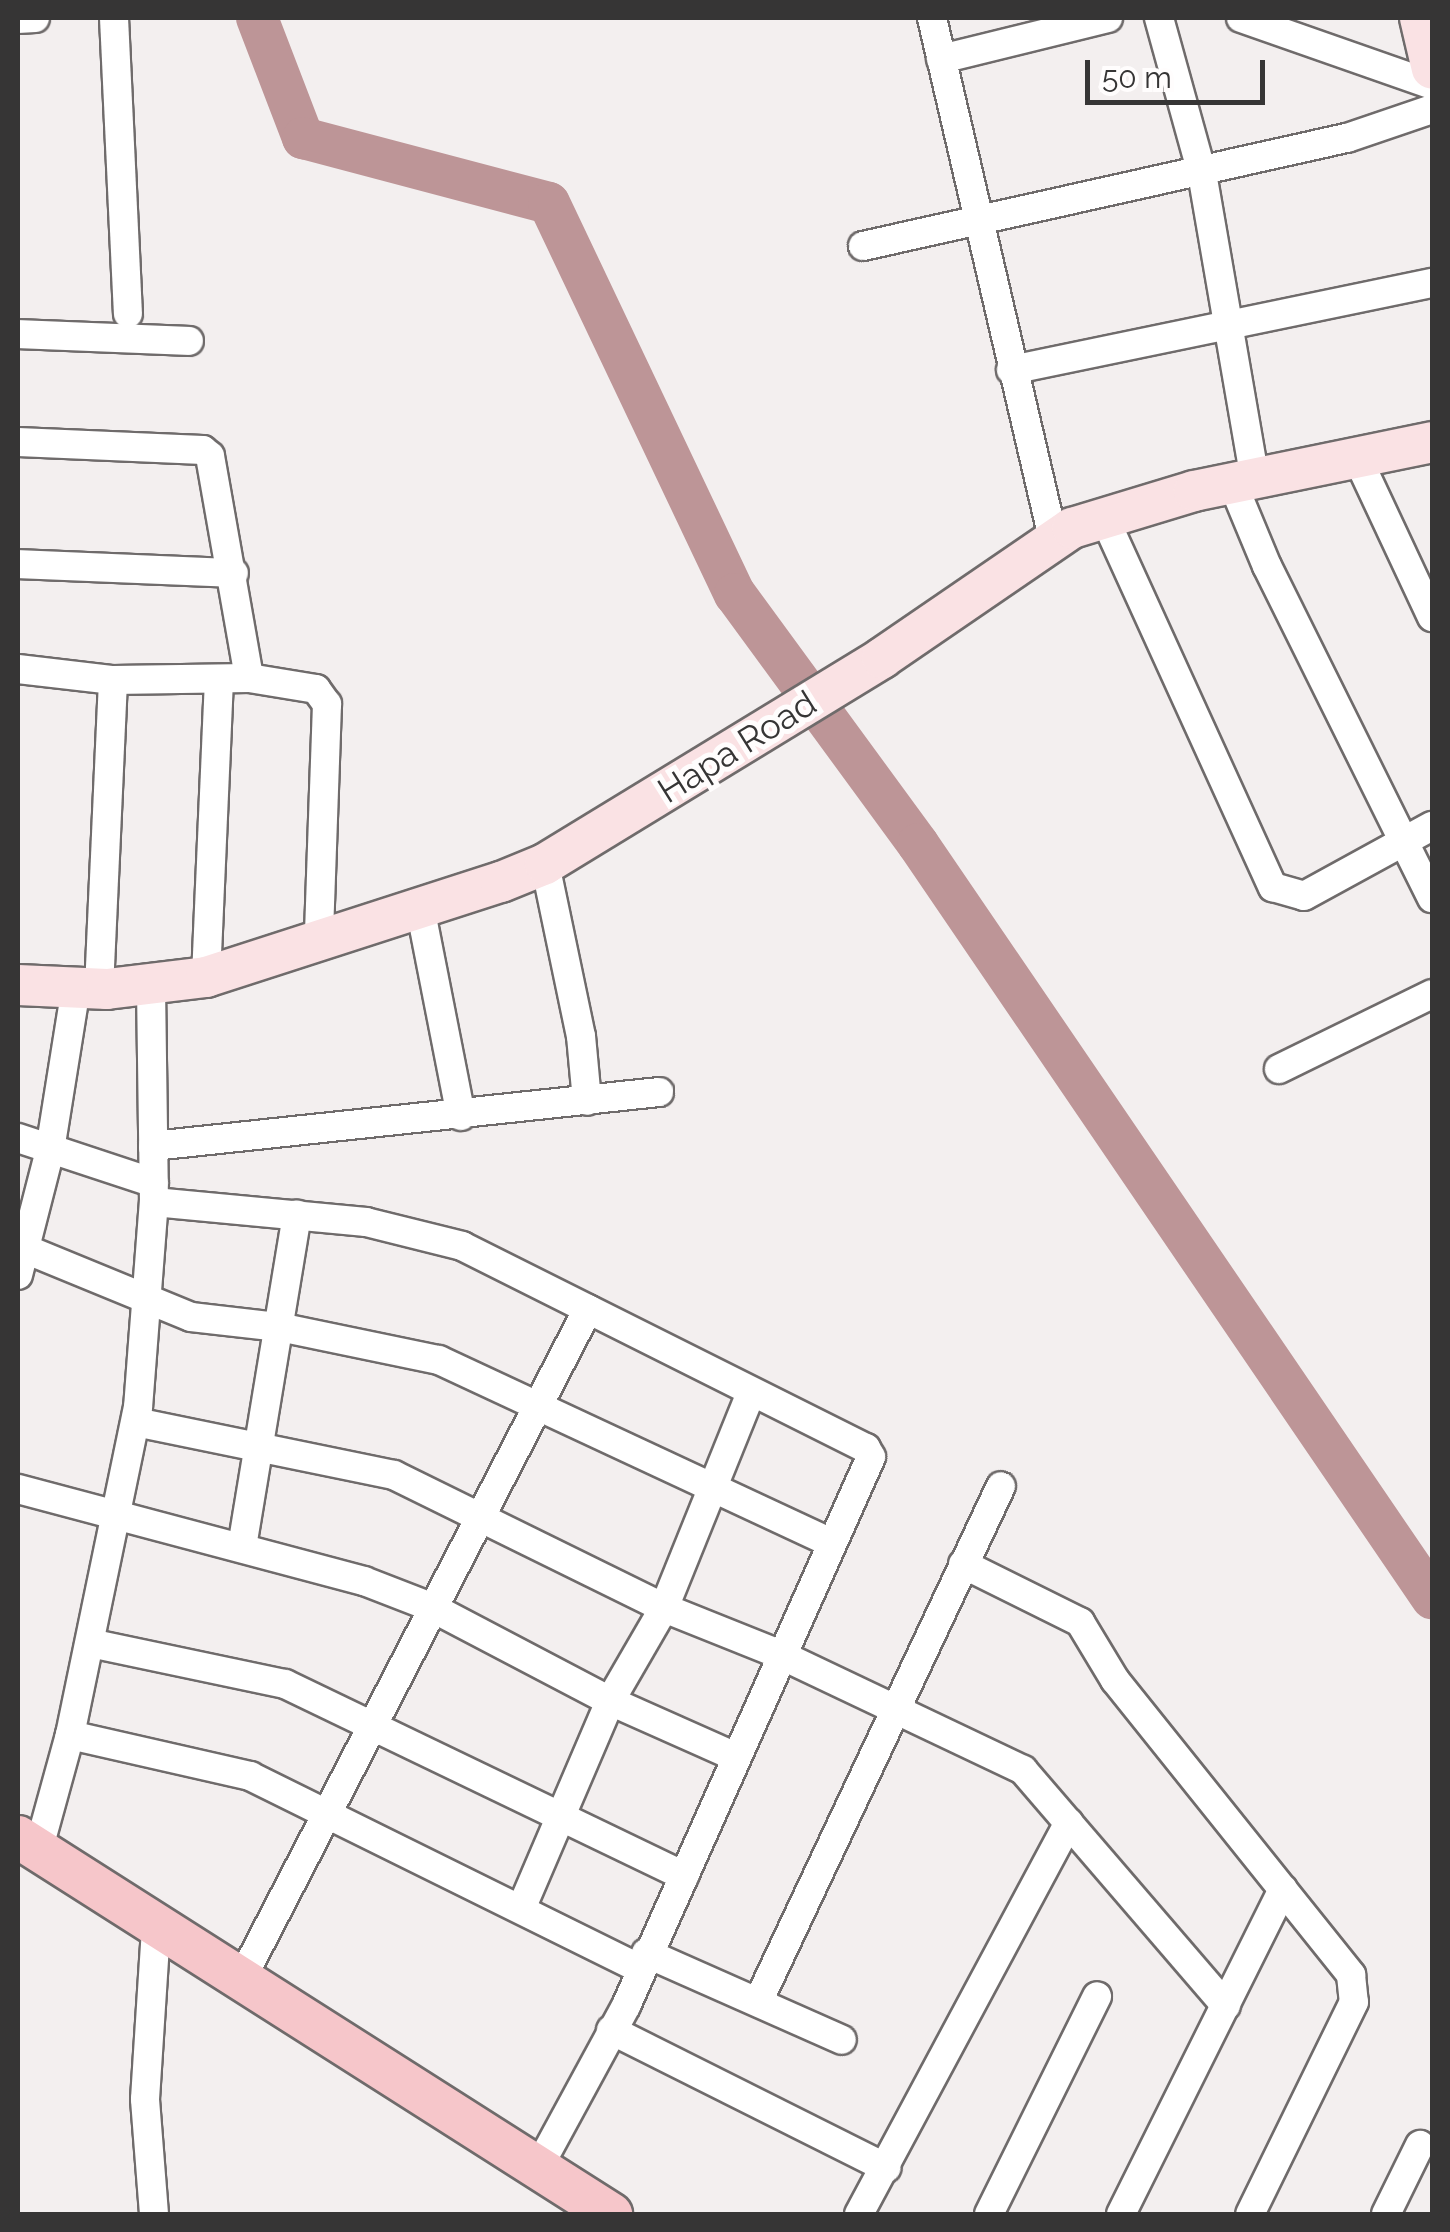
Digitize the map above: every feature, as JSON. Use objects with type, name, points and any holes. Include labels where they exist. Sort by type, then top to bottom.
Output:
[{"type":"main road","points":[[28,1844],[612,2214]]},
{"type":"street","points":[[18,19],[35,18]]},
{"type":"street","points":[[114,18],[128,314]]},
{"type":"street","points":[[932,18],[1053,538]]},
{"type":"street","points":[[941,58],[1108,18]]},
{"type":"street","points":[[1159,18],[1202,173],[1231,326],[1243,480],[1266,566],[1406,838],[1432,898]]},
{"type":"street","points":[[1241,18],[1432,86]]},
{"type":"street","points":[[1420,18],[1432,68]]},
{"type":"street","points":[[863,246],[1202,173],[1347,138],[1432,109]]},
{"type":"street","points":[[1011,370],[1432,283]]},
{"type":"street","points":[[18,334],[189,341]]},
{"type":"street","points":[[18,442],[203,450],[216,464],[248,678]]},
{"type":"street","name":"Hapa Road","points":[[18,985],[88,988],[206,977],[545,864],[882,658],[1053,538],[1104,517],[1243,480],[1432,442]]},
{"type":"street","points":[[1356,455],[1432,617]]},
{"type":"street","points":[[1104,517],[1273,887],[1304,896],[1432,826]]},
{"type":"street","points":[[18,564],[234,573]]},
{"type":"street","points":[[18,670],[113,680],[248,678],[304,683],[327,704],[320,938]]},
{"type":"street","points":[[206,977],[218,679]]},
{"type":"street","points":[[113,680],[88,988],[50,1150],[20,1256],[150,1299],[191,1317],[280,1327],[439,1360],[538,1402],[831,1543]]},
{"type":"street","points":[[545,864],[582,1036],[588,1100]]},
{"type":"street","points":[[420,907],[461,1116]]},
{"type":"street","points":[[28,1844],[70,1735],[136,1422],[150,1299],[154,1192],[151,984]]},
{"type":"street","points":[[1279,1069],[1432,994]]},
{"type":"street","points":[[153,1146],[659,1092]]},
{"type":"street","points":[[18,1138],[154,1192],[366,1222],[462,1246],[866,1448],[870,1467],[779,1654],[684,1876],[611,2030],[539,2166]]},
{"type":"street","points":[[242,1547],[262,1445],[297,1215]]},
{"type":"street","points":[[242,1978],[328,1818],[368,1725],[588,1309]]},
{"type":"street","points":[[521,1909],[610,1702],[664,1608],[752,1392]]},
{"type":"street","points":[[136,1422],[262,1445],[394,1476],[664,1608],[779,1654],[1030,1774],[1226,2006]]},
{"type":"street","points":[[758,2002],[1000,1486]]},
{"type":"street","points":[[18,1489],[242,1547],[431,1607],[610,1702],[736,1757]]},
{"type":"street","points":[[963,1564],[1080,1622],[1115,1680],[1282,1889],[1356,1989],[1250,2214]]},
{"type":"street","points":[[90,1642],[285,1684],[684,1876]]},
{"type":"street","points":[[70,1735],[234,1770],[521,1909],[643,1961],[758,2002],[842,2040]]},
{"type":"street","points":[[859,2214],[1068,1823]]},
{"type":"street","points":[[1122,2214],[1282,1889]]},
{"type":"street","points":[[154,2214],[145,2098],[156,1928]]},
{"type":"street","points":[[990,2214],[1097,1996]]},
{"type":"street","points":[[611,2030],[886,2168]]},
{"type":"street","points":[[1386,2214],[1420,2145]]},
{"type":"waterway","points":[[257,18],[303,138],[549,203],[735,594],[918,844],[1432,1598]]}]
